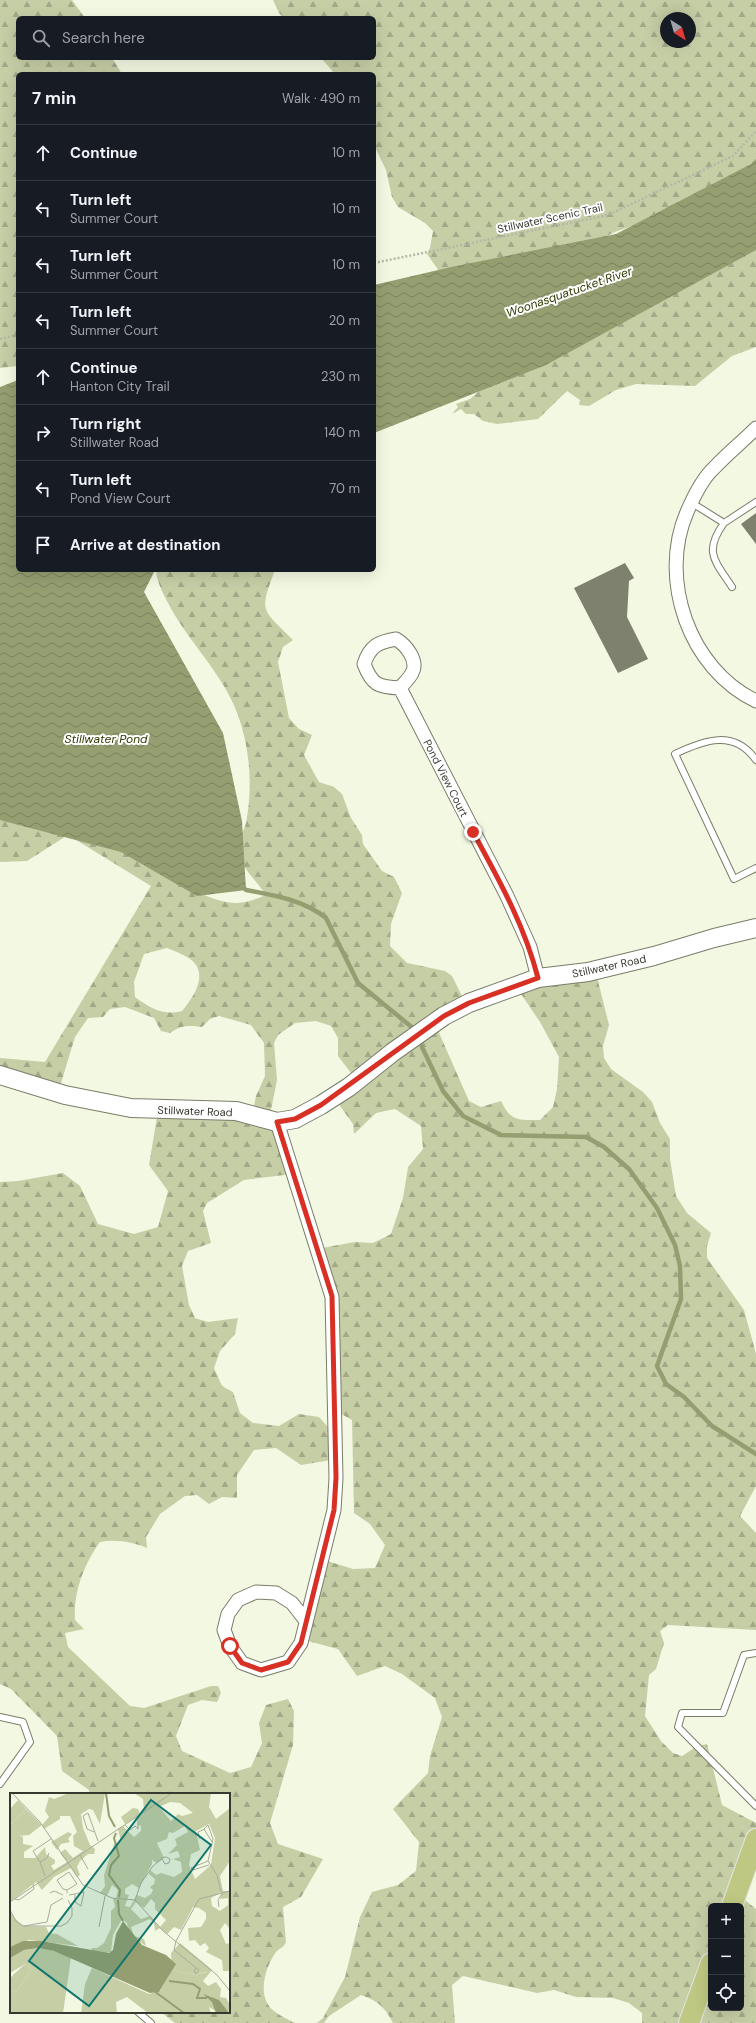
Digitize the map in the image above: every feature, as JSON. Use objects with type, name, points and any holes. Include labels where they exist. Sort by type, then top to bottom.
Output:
[{"type":"main road","points":[[733,1903],[756,1839]]},
{"type":"main road","points":[[689,2023],[708,1971]]},
{"type":"street","points":[[756,428],[713,469],[692,503],[680,532],[676,552],[676,577],[685,619],[696,643],[711,666],[744,695],[756,701]]},
{"type":"street","name":"Pond View Court","points":[[400,688],[507,896],[530,947],[538,978]]},
{"type":"street","name":"Stillwater Road","points":[[0,1075],[65,1095],[131,1108],[236,1111],[277,1122],[295,1119],[321,1105],[444,1016],[469,1003],[538,978],[588,972],[756,928]]},
{"type":"street","points":[[277,1122],[332,1296],[336,1478],[334,1510],[301,1643],[288,1662],[261,1670],[242,1663],[230,1646],[224,1630],[228,1614],[238,1600],[256,1592],[276,1593],[292,1603],[306,1621]]},
{"type":"lane","points":[[732,587],[715,561],[712,547],[714,536],[724,523],[756,502]]},
{"type":"lane","points":[[692,503],[724,523]]},
{"type":"lane","points":[[756,760],[748,749],[722,739],[696,744],[675,754],[734,879],[756,868]]},
{"type":"lane","points":[[756,1653],[744,1655],[723,1713],[682,1713],[678,1727],[756,1806]]},
{"type":"lane","points":[[0,1717],[23,1722],[30,1742],[0,1784]]},
{"type":"lane","points":[[139,2013],[151,2023]]},
{"type":"path","name":"Stillwater Scenic Trail","points":[[376,263],[608,215],[733,156],[756,131]]},
{"type":"path","points":[[0,339],[16,336]]},
{"type":"green space","points":[[0,0],[72,0],[84,16],[16,16],[16,60],[113,60],[121,72],[16,72],[16,366],[0,368]]},
{"type":"green space","points":[[273,0],[756,0],[756,161],[676,210],[615,232],[573,252],[439,271],[427,254],[430,248],[433,231],[425,223],[398,207],[392,197],[386,170],[376,149],[376,72],[333,72],[323,60],[376,60],[376,16],[282,16]]},
{"type":"green space","points":[[756,238],[756,347],[732,356],[695,386],[636,384],[616,390],[589,406],[579,405],[580,400],[567,391],[538,419],[497,424],[483,421],[474,414],[466,414],[461,409],[452,414],[458,407],[456,404],[470,399],[485,386]]},
{"type":"green space","points":[[156,572],[274,572],[265,603],[266,609],[274,622],[293,640],[283,647],[278,662],[289,718],[299,729],[312,735],[304,755],[319,782],[334,787],[342,794],[351,818],[362,835],[363,844],[382,871],[394,877],[402,893],[391,924],[390,946],[407,963],[445,971],[452,976],[467,1006],[436,1026],[469,1101],[481,1107],[501,1101],[508,1113],[521,1120],[540,1120],[553,1107],[557,1089],[559,1057],[540,1022],[517,988],[596,973],[609,1025],[603,1046],[604,1058],[611,1069],[643,1092],[652,1102],[660,1123],[670,1139],[670,1159],[676,1196],[687,1213],[711,1233],[707,1246],[707,1258],[744,1310],[756,1354],[756,1486],[740,1516],[756,1533],[756,1630],[668,1625],[660,1631],[664,1643],[656,1669],[649,1675],[645,1716],[661,1741],[673,1753],[682,1756],[697,1746],[707,1744],[722,1805],[756,1823],[756,1842],[735,1892],[756,1909],[756,2023],[642,2023],[642,2013],[629,2003],[613,1998],[576,1997],[554,1990],[537,1993],[463,1976],[452,1985],[455,2023],[393,2023],[380,2005],[361,1995],[329,2016],[324,2023],[317,2023],[323,2018],[345,1977],[360,1917],[372,1892],[398,1885],[416,1871],[419,1842],[393,1809],[428,1773],[430,1756],[442,1717],[435,1698],[402,1674],[385,1666],[357,1676],[338,1649],[300,1639],[324,1560],[353,1569],[375,1568],[385,1545],[370,1524],[354,1513],[352,1420],[336,1411],[322,1248],[355,1242],[373,1243],[391,1234],[403,1198],[408,1167],[423,1149],[421,1126],[395,1109],[376,1113],[354,1134],[353,1124],[335,1099],[357,1081],[338,1056],[338,1038],[331,1026],[316,1021],[295,1023],[278,1035],[274,1043],[277,1080],[269,1120],[292,1174],[244,1180],[207,1203],[203,1211],[211,1243],[188,1251],[182,1266],[189,1305],[195,1318],[208,1322],[238,1318],[235,1334],[220,1351],[214,1368],[222,1386],[233,1392],[240,1413],[253,1423],[279,1426],[299,1414],[319,1417],[337,1437],[337,1459],[301,1465],[276,1448],[254,1450],[237,1475],[237,1498],[222,1497],[209,1504],[197,1495],[185,1496],[160,1514],[146,1537],[147,1548],[124,1542],[100,1542],[89,1560],[78,1589],[75,1620],[84,1629],[65,1633],[68,1647],[130,1706],[144,1708],[211,1686],[218,1686],[221,1693],[217,1702],[202,1700],[188,1705],[176,1736],[182,1751],[230,1773],[251,1767],[262,1743],[259,1723],[266,1705],[288,1699],[294,1711],[293,1745],[270,1823],[278,1844],[323,1859],[301,1897],[283,1907],[286,1942],[270,1961],[265,1976],[264,1992],[265,1999],[269,2006],[276,2013],[295,2023],[175,2023],[162,2013],[230,2013],[230,1793],[89,1793],[89,1790],[62,1771],[57,1736],[11,1689],[0,1684],[0,1182],[18,1181],[63,1173],[80,1186],[98,1224],[134,1234],[158,1227],[168,1191],[149,1165],[158,1111],[252,1116],[256,1096],[265,1076],[264,1043],[251,1025],[219,1016],[210,1019],[202,1027],[185,1026],[170,1033],[161,1031],[154,1018],[125,1007],[110,1009],[103,1017],[88,1018],[75,1037],[58,1093],[0,1076],[0,1058],[45,1062],[151,886],[68,835],[27,861],[0,862],[0,805],[88,818],[204,895],[221,901],[235,903],[257,899],[266,895],[246,869],[238,852],[239,841],[246,823],[250,782],[248,755],[238,715],[223,685],[175,616],[162,590]],"holes":[[[167,948],[190,959],[196,965],[199,971],[199,977],[196,990],[182,1011],[163,1012],[151,1008],[135,997],[134,982],[144,954]]]},
{"type":"water","name":"Woonasquatucket River","points":[[756,159],[756,250],[546,365],[376,432],[376,285],[451,267],[616,234],[751,164]]},
{"type":"water","name":"Stillwater Pond","points":[[16,381],[16,572],[154,572],[144,592],[223,733],[242,821],[246,890],[197,896],[121,852],[0,820],[0,387]]},
{"type":"building","points":[[756,513],[756,544],[741,524]]},
{"type":"building","points":[[625,563],[634,578],[629,581],[627,617],[648,659],[618,673],[574,588]]},
{"type":"waterway","points":[[242,886],[246,890],[288,899],[308,907],[326,918],[358,983],[414,1029]]},
{"type":"waterway","points":[[422,1047],[443,1091],[463,1116],[501,1135],[586,1137],[604,1147],[629,1169],[657,1208],[675,1245],[680,1266],[681,1299],[657,1366],[666,1384],[684,1397],[712,1426],[756,1454]]},
{"type":"route","points":[[230,1646],[242,1663],[261,1670],[288,1662],[301,1643],[334,1510],[336,1478],[332,1296],[277,1122],[295,1119],[321,1105],[444,1016],[469,1003],[538,978],[530,947],[507,896],[473,832]]}]
